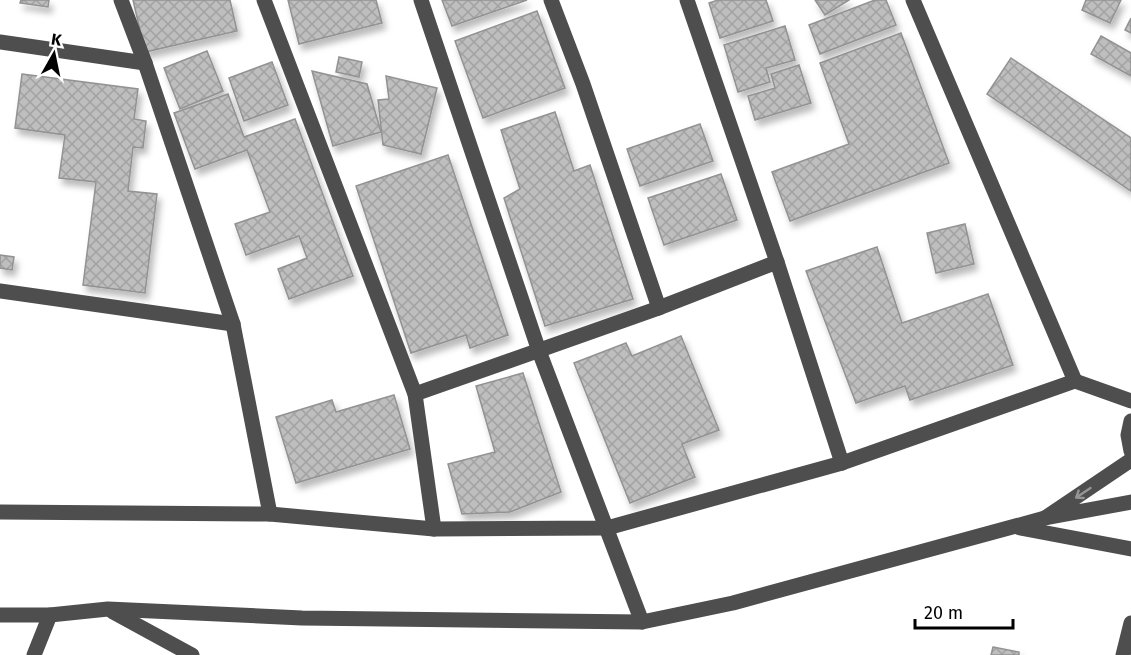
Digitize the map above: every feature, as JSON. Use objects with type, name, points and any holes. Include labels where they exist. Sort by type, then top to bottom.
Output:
[{"type":"street","points":[[121,0],[146,63],[233,324],[270,514]]},
{"type":"street","points":[[264,0],[415,394],[434,529]]},
{"type":"street","points":[[421,0],[539,351],[642,622]]},
{"type":"street","points":[[551,0],[659,308]]},
{"type":"street","points":[[687,0],[777,262],[842,463]]},
{"type":"street","points":[[913,0],[1075,381]]},
{"type":"street","points":[[0,42],[146,63]]},
{"type":"street","points":[[415,394],[659,308],[777,262]]},
{"type":"street","points":[[0,291],[233,324]]},
{"type":"street","points":[[0,512],[270,514],[434,529],[607,528],[842,463],[1075,381],[1131,401]]},
{"type":"street","points":[[1131,421],[1128,435],[1131,451]]},
{"type":"street","points":[[1045,518],[1131,460]]},
{"type":"street","points":[[0,615],[50,615],[108,609],[302,618],[642,622],[733,603],[1045,518],[1131,502]]},
{"type":"street","points":[[1014,527],[1131,549]]},
{"type":"street","points":[[108,609],[192,655]]},
{"type":"street","points":[[34,655],[50,615]]},
{"type":"street","points":[[1123,655],[1131,623]]},
{"type":"building","points":[[21,0],[49,0],[48,7],[20,3]]},
{"type":"building","points":[[133,0],[230,0],[237,31],[145,52]]},
{"type":"building","points":[[288,0],[376,0],[382,23],[299,44]]},
{"type":"building","points":[[442,0],[527,0],[452,26]]},
{"type":"building","points":[[718,0],[766,0],[773,21],[720,38],[709,3]]},
{"type":"building","points":[[815,0],[849,0],[825,15]]},
{"type":"building","points":[[875,0],[886,0],[896,25],[820,54],[809,25]]},
{"type":"building","points":[[1086,0],[1121,0],[1110,23],[1082,10]]},
{"type":"building","points":[[537,11],[565,88],[483,118],[455,41]]},
{"type":"building","points":[[1131,18],[1131,33],[1125,30]]},
{"type":"building","points":[[785,26],[795,60],[766,68],[770,82],[738,92],[724,45]]},
{"type":"building","points":[[901,33],[949,163],[790,221],[772,172],[849,144],[820,63]]},
{"type":"building","points":[[1101,36],[1131,53],[1131,76],[1091,54]]},
{"type":"building","points":[[207,51],[223,91],[180,109],[164,68]]},
{"type":"building","points":[[339,57],[362,62],[359,77],[336,72]]},
{"type":"building","points":[[1011,58],[1131,138],[1131,191],[987,94]]},
{"type":"building","points":[[272,62],[288,105],[244,121],[229,78]]},
{"type":"building","points":[[799,65],[811,103],[755,120],[748,96],[775,88],[771,74]]},
{"type":"building","points":[[312,71],[367,84],[381,132],[333,146]]},
{"type":"building","points":[[22,74],[138,89],[134,119],[146,121],[143,148],[133,147],[128,191],[157,194],[145,293],[83,285],[96,182],[59,178],[65,135],[15,128]]},
{"type":"building","points":[[386,76],[437,88],[421,154],[383,145],[378,100],[389,99]]},
{"type":"building","points":[[228,94],[244,137],[295,119],[353,276],[289,299],[278,269],[307,258],[299,236],[246,255],[235,224],[270,212],[247,150],[195,169],[174,113]]},
{"type":"building","points":[[555,112],[574,171],[590,165],[633,299],[545,326],[504,198],[520,189],[501,130]]},
{"type":"building","points":[[700,124],[713,161],[640,186],[627,149]]},
{"type":"building","points":[[448,155],[508,335],[470,348],[466,335],[411,353],[356,186]]},
{"type":"building","points":[[721,174],[737,220],[664,245],[648,198]]},
{"type":"building","points":[[965,224],[974,264],[936,273],[927,233]]},
{"type":"building","points":[[877,247],[902,323],[988,294],[1013,365],[910,400],[905,386],[856,403],[806,271]]},
{"type":"building","points":[[0,255],[14,257],[12,270],[0,268]]},
{"type":"building","points":[[681,336],[719,430],[682,444],[695,477],[630,503],[574,363],[626,343],[632,356]]},
{"type":"building","points":[[523,373],[561,492],[510,512],[462,514],[448,464],[495,452],[476,386]]},
{"type":"building","points":[[394,395],[410,449],[296,483],[276,417],[332,400],[336,412]]},
{"type":"building","points":[[993,647],[1019,652],[1019,655],[991,655]]}]
